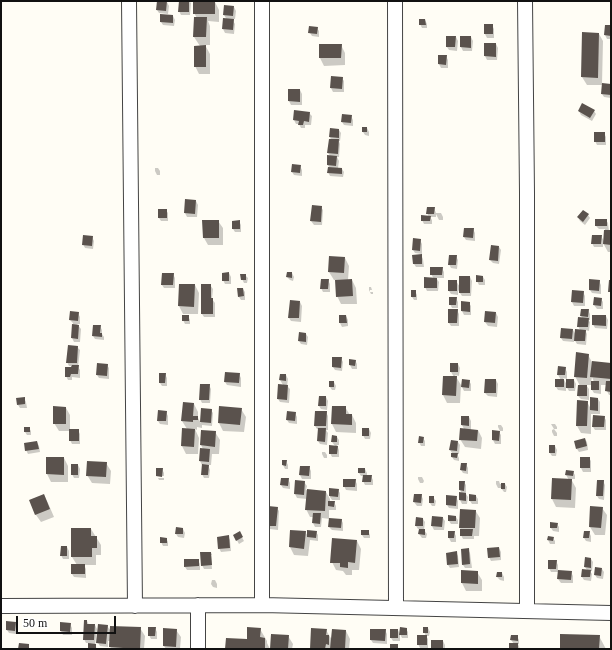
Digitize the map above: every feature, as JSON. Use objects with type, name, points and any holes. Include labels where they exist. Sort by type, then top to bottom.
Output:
[{"type":"street","points":[[129,1],[135,606]]},
{"type":"street","points":[[262,1],[262,605]]},
{"type":"street","points":[[395,1],[396,608]]},
{"type":"street","points":[[525,1],[527,193],[527,611]]},
{"type":"street","points":[[198,605],[198,649]]},
{"type":"street","points":[[1,606],[262,605],[611,613]]},
{"type":"building","points":[[157,1],[167,1],[166,11],[156,10]]},
{"type":"building","points":[[179,1],[189,1],[189,12],[178,12]]},
{"type":"building","points":[[193,1],[215,1],[215,14],[193,14]]},
{"type":"building","points":[[224,5],[234,6],[233,16],[223,15]]},
{"type":"building","points":[[160,14],[173,15],[173,23],[160,22]]},
{"type":"building","points":[[194,17],[207,17],[206,37],[193,37]]},
{"type":"building","points":[[223,18],[234,19],[233,30],[222,29]]},
{"type":"building","points":[[419,19],[425,19],[426,25],[419,25]]},
{"type":"building","points":[[484,24],[493,24],[493,34],[484,34]]},
{"type":"building","points":[[605,25],[611,25],[611,36],[604,35]]},
{"type":"building","points":[[309,26],[318,27],[317,34],[308,33]]},
{"type":"building","points":[[582,32],[599,33],[598,78],[581,77]]},
{"type":"building","points":[[446,36],[456,36],[455,47],[446,47]]},
{"type":"building","points":[[460,36],[471,36],[471,48],[460,47]]},
{"type":"building","points":[[484,43],[496,43],[496,57],[484,56]]},
{"type":"building","points":[[319,44],[342,44],[341,58],[319,58]]},
{"type":"building","points":[[206,45],[206,67],[194,67],[194,46]]},
{"type":"building","points":[[438,55],[447,55],[446,65],[438,64]]},
{"type":"building","points":[[331,76],[343,77],[342,89],[330,88]]},
{"type":"building","points":[[602,83],[611,84],[611,95],[601,94]]},
{"type":"building","points":[[288,89],[300,89],[300,102],[288,101]]},
{"type":"building","points":[[582,103],[595,110],[590,118],[578,111]]},
{"type":"building","points":[[294,110],[310,112],[309,122],[304,121],[303,125],[298,125],[299,121],[293,120]]},
{"type":"building","points":[[342,114],[352,115],[351,123],[341,122]]},
{"type":"building","points":[[362,127],[367,127],[367,132],[362,132]]},
{"type":"building","points":[[330,128],[339,129],[339,138],[329,137]]},
{"type":"building","points":[[594,132],[605,132],[605,142],[594,142]]},
{"type":"building","points":[[329,139],[339,139],[338,154],[327,153]]},
{"type":"building","points":[[327,155],[337,156],[336,166],[327,165]]},
{"type":"building","points":[[292,164],[301,165],[300,173],[291,172]]},
{"type":"building","points":[[328,167],[342,168],[342,174],[327,173]]},
{"type":"building","points":[[185,199],[196,200],[195,214],[184,213]]},
{"type":"building","points":[[312,205],[322,206],[321,222],[310,221]]},
{"type":"building","points":[[427,207],[435,207],[434,214],[426,214]]},
{"type":"building","points":[[158,209],[167,209],[167,218],[158,218]]},
{"type":"building","points":[[583,210],[589,214],[583,222],[577,217]]},
{"type":"building","points":[[421,215],[431,216],[430,221],[421,221]]},
{"type":"building","points":[[595,219],[607,219],[607,226],[595,226]]},
{"type":"building","points":[[202,220],[219,220],[219,238],[203,238]]},
{"type":"building","points":[[240,220],[240,229],[232,229],[232,221]]},
{"type":"building","points":[[464,228],[474,228],[473,238],[463,237]]},
{"type":"building","points":[[604,230],[611,230],[611,245],[603,244]]},
{"type":"building","points":[[83,235],[93,236],[92,246],[82,245]]},
{"type":"building","points":[[592,235],[602,235],[601,244],[591,244]]},
{"type":"building","points":[[413,238],[421,239],[420,251],[412,250]]},
{"type":"building","points":[[491,245],[499,246],[498,261],[489,260]]},
{"type":"building","points":[[422,254],[422,264],[413,264],[412,255]]},
{"type":"building","points":[[449,255],[457,255],[456,265],[448,265]]},
{"type":"building","points":[[329,256],[345,257],[344,273],[328,272]]},
{"type":"building","points":[[430,267],[443,267],[442,275],[430,275]]},
{"type":"building","points":[[229,272],[229,281],[222,281],[222,273]]},
{"type":"building","points":[[287,272],[292,272],[292,278],[286,277]]},
{"type":"building","points":[[162,273],[174,273],[173,285],[161,285]]},
{"type":"building","points":[[240,274],[246,274],[246,280],[241,280]]},
{"type":"building","points":[[476,275],[483,276],[483,282],[476,282]]},
{"type":"building","points":[[459,276],[470,276],[470,293],[459,293]]},
{"type":"building","points":[[424,277],[437,278],[437,288],[424,288]]},
{"type":"building","points":[[321,279],[329,279],[328,289],[320,289]]},
{"type":"building","points":[[352,279],[353,296],[336,297],[335,280]]},
{"type":"building","points":[[589,279],[600,280],[599,291],[589,290]]},
{"type":"building","points":[[448,280],[457,280],[457,291],[448,291]]},
{"type":"building","points":[[609,280],[611,280],[611,292],[608,292]]},
{"type":"building","points":[[179,284],[195,284],[194,307],[178,306]]},
{"type":"building","points":[[201,284],[211,284],[211,298],[201,298]]},
{"type":"building","points":[[237,288],[243,288],[244,296],[238,297]]},
{"type":"building","points":[[411,290],[416,290],[416,297],[411,297]]},
{"type":"building","points":[[572,290],[584,291],[583,303],[571,302]]},
{"type":"building","points":[[449,297],[457,297],[456,305],[449,305]]},
{"type":"building","points":[[594,297],[602,298],[601,306],[593,305]]},
{"type":"building","points":[[201,298],[213,298],[213,314],[201,314]]},
{"type":"building","points":[[290,300],[300,301],[299,318],[288,318]]},
{"type":"building","points":[[461,301],[470,302],[470,312],[461,311]]},
{"type":"building","points":[[448,309],[458,309],[457,323],[448,323]]},
{"type":"building","points":[[581,309],[589,309],[588,317],[580,316]]},
{"type":"building","points":[[70,311],[79,312],[78,321],[69,320]]},
{"type":"building","points":[[485,311],[496,312],[495,323],[484,322]]},
{"type":"building","points":[[182,315],[189,315],[189,321],[182,321]]},
{"type":"building","points":[[339,315],[346,315],[347,323],[339,323]]},
{"type":"building","points":[[592,315],[606,315],[606,326],[592,325]]},
{"type":"building","points":[[578,317],[589,318],[588,327],[577,327]]},
{"type":"building","points":[[72,324],[79,325],[78,339],[71,338]]},
{"type":"building","points":[[93,325],[101,325],[100,333],[102,333],[102,337],[92,336]]},
{"type":"building","points":[[561,328],[573,329],[572,339],[560,338]]},
{"type":"building","points":[[575,329],[586,330],[585,341],[574,341]]},
{"type":"building","points":[[299,332],[306,333],[306,342],[298,341]]},
{"type":"building","points":[[68,345],[78,346],[77,363],[66,363]]},
{"type":"building","points":[[576,352],[589,354],[587,378],[574,377]]},
{"type":"building","points":[[332,357],[342,357],[341,368],[332,367]]},
{"type":"building","points":[[349,359],[356,360],[355,366],[349,365]]},
{"type":"building","points":[[592,361],[611,363],[611,379],[590,377]]},
{"type":"building","points":[[97,363],[108,364],[107,376],[96,375]]},
{"type":"building","points":[[450,363],[458,363],[458,372],[450,372]]},
{"type":"building","points":[[72,365],[79,365],[78,374],[71,374],[70,377],[65,377],[65,367],[71,367]]},
{"type":"building","points":[[558,366],[566,367],[565,375],[557,375]]},
{"type":"building","points":[[225,372],[240,373],[239,383],[224,382]]},
{"type":"building","points":[[159,373],[166,373],[165,383],[159,383]]},
{"type":"building","points":[[280,374],[286,374],[286,381],[279,380]]},
{"type":"building","points":[[443,376],[457,376],[456,396],[442,395]]},
{"type":"building","points":[[462,379],[470,380],[469,388],[461,387]]},
{"type":"building","points":[[485,379],[496,379],[496,393],[484,393]]},
{"type":"building","points":[[555,379],[564,379],[564,387],[555,387]]},
{"type":"building","points":[[566,379],[574,379],[574,388],[566,388]]},
{"type":"building","points":[[329,381],[334,381],[334,387],[329,387]]},
{"type":"building","points":[[591,381],[599,381],[599,390],[591,390]]},
{"type":"building","points":[[606,381],[611,381],[611,392],[605,391]]},
{"type":"building","points":[[200,384],[210,384],[209,400],[199,400]]},
{"type":"building","points":[[278,384],[288,385],[287,400],[277,399]]},
{"type":"building","points":[[578,385],[587,385],[587,396],[577,396]]},
{"type":"building","points":[[319,396],[326,396],[326,406],[318,406]]},
{"type":"building","points":[[25,397],[25,404],[17,405],[16,398]]},
{"type":"building","points":[[590,397],[598,398],[598,411],[590,410]]},
{"type":"building","points":[[577,400],[588,401],[587,426],[576,426]]},
{"type":"building","points":[[183,402],[194,403],[193,416],[198,416],[198,420],[193,420],[193,422],[181,421]]},
{"type":"building","points":[[53,406],[66,407],[66,424],[53,424]]},
{"type":"building","points":[[219,406],[242,408],[240,425],[218,423]]},
{"type":"building","points":[[332,406],[346,406],[346,414],[352,414],[352,425],[331,424]]},
{"type":"building","points":[[201,408],[212,409],[211,423],[200,422]]},
{"type":"building","points":[[158,410],[167,411],[166,421],[157,421]]},
{"type":"building","points":[[287,411],[296,412],[295,421],[286,420]]},
{"type":"building","points":[[315,411],[327,411],[326,426],[314,426]]},
{"type":"building","points":[[593,415],[605,416],[604,427],[592,427]]},
{"type":"building","points":[[461,416],[469,416],[469,426],[461,425]]},
{"type":"building","points":[[24,427],[30,427],[30,432],[24,432]]},
{"type":"building","points":[[182,428],[195,429],[194,447],[181,446]]},
{"type":"building","points":[[318,428],[326,428],[325,442],[317,441]]},
{"type":"building","points":[[362,428],[369,428],[369,436],[362,436]]},
{"type":"building","points":[[460,428],[478,430],[477,441],[459,440]]},
{"type":"building","points":[[69,429],[79,429],[79,441],[69,441]]},
{"type":"building","points":[[201,430],[216,431],[215,447],[200,445]]},
{"type":"building","points":[[492,430],[500,431],[499,441],[492,440]]},
{"type":"building","points":[[332,435],[337,436],[337,442],[331,442]]},
{"type":"building","points":[[419,436],[424,437],[423,443],[418,443]]},
{"type":"building","points":[[585,438],[587,446],[576,449],[574,441]]},
{"type":"building","points":[[451,440],[458,441],[457,451],[449,450]]},
{"type":"building","points":[[37,441],[39,449],[25,451],[24,443]]},
{"type":"building","points":[[329,445],[338,446],[337,454],[329,454]]},
{"type":"building","points":[[549,445],[555,445],[555,453],[549,453]]},
{"type":"building","points":[[200,448],[210,449],[209,462],[199,461]]},
{"type":"building","points":[[451,453],[458,453],[457,458],[451,457]]},
{"type":"building","points":[[46,457],[64,457],[64,475],[46,474]]},
{"type":"building","points":[[580,457],[590,457],[590,468],[580,468]]},
{"type":"building","points":[[282,460],[287,460],[286,466],[282,465]]},
{"type":"building","points":[[87,461],[107,462],[106,477],[86,476]]},
{"type":"building","points":[[461,463],[467,463],[466,471],[460,470]]},
{"type":"building","points":[[71,464],[78,464],[78,475],[71,475]]},
{"type":"building","points":[[202,464],[209,465],[208,475],[201,475]]},
{"type":"building","points":[[300,466],[310,466],[309,476],[299,475]]},
{"type":"building","points":[[156,468],[163,468],[162,477],[156,476]]},
{"type":"building","points":[[358,468],[365,468],[365,473],[358,473]]},
{"type":"building","points":[[566,470],[574,471],[573,476],[565,475]]},
{"type":"building","points":[[363,475],[372,475],[371,482],[362,482]]},
{"type":"building","points":[[281,478],[289,478],[288,486],[280,485]]},
{"type":"building","points":[[552,478],[572,479],[571,500],[551,499]]},
{"type":"building","points":[[343,479],[356,479],[355,487],[343,487]]},
{"type":"building","points":[[295,480],[305,481],[304,495],[294,494]]},
{"type":"building","points":[[597,480],[604,480],[603,496],[596,496]]},
{"type":"building","points":[[459,481],[465,481],[464,491],[459,490]]},
{"type":"building","points":[[501,483],[505,483],[505,489],[501,489]]},
{"type":"building","points":[[329,488],[339,489],[338,497],[329,496]]},
{"type":"building","points":[[307,489],[326,491],[325,511],[305,510]]},
{"type":"building","points":[[459,492],[466,493],[466,501],[459,500]]},
{"type":"building","points":[[44,494],[50,509],[35,515],[29,500]]},
{"type":"building","points":[[414,494],[422,494],[421,503],[413,502]]},
{"type":"building","points":[[469,494],[476,495],[476,501],[469,501]]},
{"type":"building","points":[[446,495],[457,496],[456,506],[446,505]]},
{"type":"building","points":[[429,496],[434,496],[434,503],[429,503]]},
{"type":"building","points":[[328,501],[335,501],[334,507],[328,506]]},
{"type":"building","points":[[268,506],[278,507],[276,526],[267,526]]},
{"type":"building","points":[[590,506],[603,507],[601,528],[589,527]]},
{"type":"building","points":[[460,509],[476,510],[475,528],[459,528]]},
{"type":"building","points":[[313,513],[321,513],[320,524],[312,523]]},
{"type":"building","points":[[448,515],[456,516],[456,521],[448,521]]},
{"type":"building","points":[[432,516],[443,517],[442,527],[431,526]]},
{"type":"building","points":[[416,517],[423,518],[423,526],[415,526]]},
{"type":"building","points":[[329,518],[342,519],[341,528],[328,527]]},
{"type":"building","points":[[550,522],[558,523],[557,528],[550,528]]},
{"type":"building","points":[[176,527],[183,528],[183,534],[175,534]]},
{"type":"building","points":[[71,528],[91,528],[91,536],[97,536],[97,548],[92,548],[92,557],[71,557]]},
{"type":"building","points":[[419,529],[425,529],[425,535],[418,534]]},
{"type":"building","points":[[460,529],[473,529],[472,536],[460,536]]},
{"type":"building","points":[[290,530],[306,531],[304,549],[289,547]]},
{"type":"building","points":[[307,530],[317,531],[316,538],[307,537]]},
{"type":"building","points":[[361,530],[369,530],[369,535],[361,535]]},
{"type":"building","points":[[240,531],[243,537],[236,541],[233,535]]},
{"type":"building","points":[[448,531],[455,531],[454,538],[448,538]]},
{"type":"building","points":[[584,531],[590,531],[589,538],[583,538]]},
{"type":"building","points":[[229,535],[230,548],[218,549],[217,537]]},
{"type":"building","points":[[548,536],[554,537],[553,541],[547,540]]},
{"type":"building","points":[[160,537],[167,538],[167,543],[160,543]]},
{"type":"building","points":[[332,538],[357,540],[355,563],[348,562],[348,568],[340,567],[340,563],[330,563]]},
{"type":"building","points":[[61,546],[67,546],[67,556],[60,556]]},
{"type":"building","points":[[499,547],[500,557],[488,558],[487,548]]},
{"type":"building","points":[[469,548],[470,564],[462,565],[461,549]]},
{"type":"building","points":[[457,551],[458,564],[447,565],[446,553]]},
{"type":"building","points":[[200,552],[211,552],[212,565],[201,566]]},
{"type":"building","points":[[585,557],[591,558],[591,568],[584,567]]},
{"type":"building","points":[[184,559],[199,559],[199,566],[184,567]]},
{"type":"building","points":[[548,560],[557,560],[556,569],[548,569]]},
{"type":"building","points":[[71,564],[85,564],[85,574],[71,574]]},
{"type":"building","points":[[595,567],[602,568],[601,576],[594,575]]},
{"type":"building","points":[[582,569],[591,570],[590,577],[581,577]]},
{"type":"building","points":[[461,570],[478,571],[478,584],[461,583]]},
{"type":"building","points":[[558,570],[572,571],[571,580],[557,579]]},
{"type":"building","points":[[497,572],[502,572],[502,577],[496,577]]},
{"type":"building","points":[[84,620],[87,620],[87,624],[95,624],[94,640],[83,640]]},
{"type":"building","points":[[6,621],[16,622],[15,631],[6,630]]},
{"type":"building","points":[[60,622],[71,623],[70,632],[60,631]]},
{"type":"building","points":[[98,624],[108,625],[106,644],[96,643]]},
{"type":"building","points":[[110,626],[141,627],[140,649],[109,647]]},
{"type":"building","points":[[148,627],[156,627],[155,636],[148,636]]},
{"type":"building","points":[[247,627],[261,628],[260,637],[265,638],[265,649],[225,649],[226,638],[247,639]]},
{"type":"building","points":[[400,627],[407,628],[407,635],[399,635]]},
{"type":"building","points":[[423,627],[428,627],[428,633],[423,633]]},
{"type":"building","points":[[163,628],[177,629],[176,647],[163,646]]},
{"type":"building","points":[[311,628],[327,629],[326,635],[329,635],[329,645],[326,644],[325,649],[310,649]]},
{"type":"building","points":[[332,629],[346,630],[345,649],[330,649]]},
{"type":"building","points":[[370,629],[386,629],[385,641],[370,640]]},
{"type":"building","points":[[390,629],[398,629],[398,638],[390,638]]},
{"type":"building","points":[[271,634],[289,635],[288,649],[270,649]]},
{"type":"building","points":[[560,634],[600,635],[599,649],[560,649]]},
{"type":"building","points":[[417,635],[427,635],[427,645],[417,645]]},
{"type":"building","points":[[511,635],[518,635],[518,641],[510,640]]},
{"type":"building","points":[[431,640],[443,640],[443,649],[431,649]]},
{"type":"building","points":[[19,643],[29,644],[29,649],[18,649]]},
{"type":"building","points":[[88,643],[96,644],[96,649],[88,649]]},
{"type":"building","points":[[509,643],[518,643],[518,649],[509,649]]},
{"type":"building","points":[[390,644],[398,644],[398,649],[390,649]]}]
